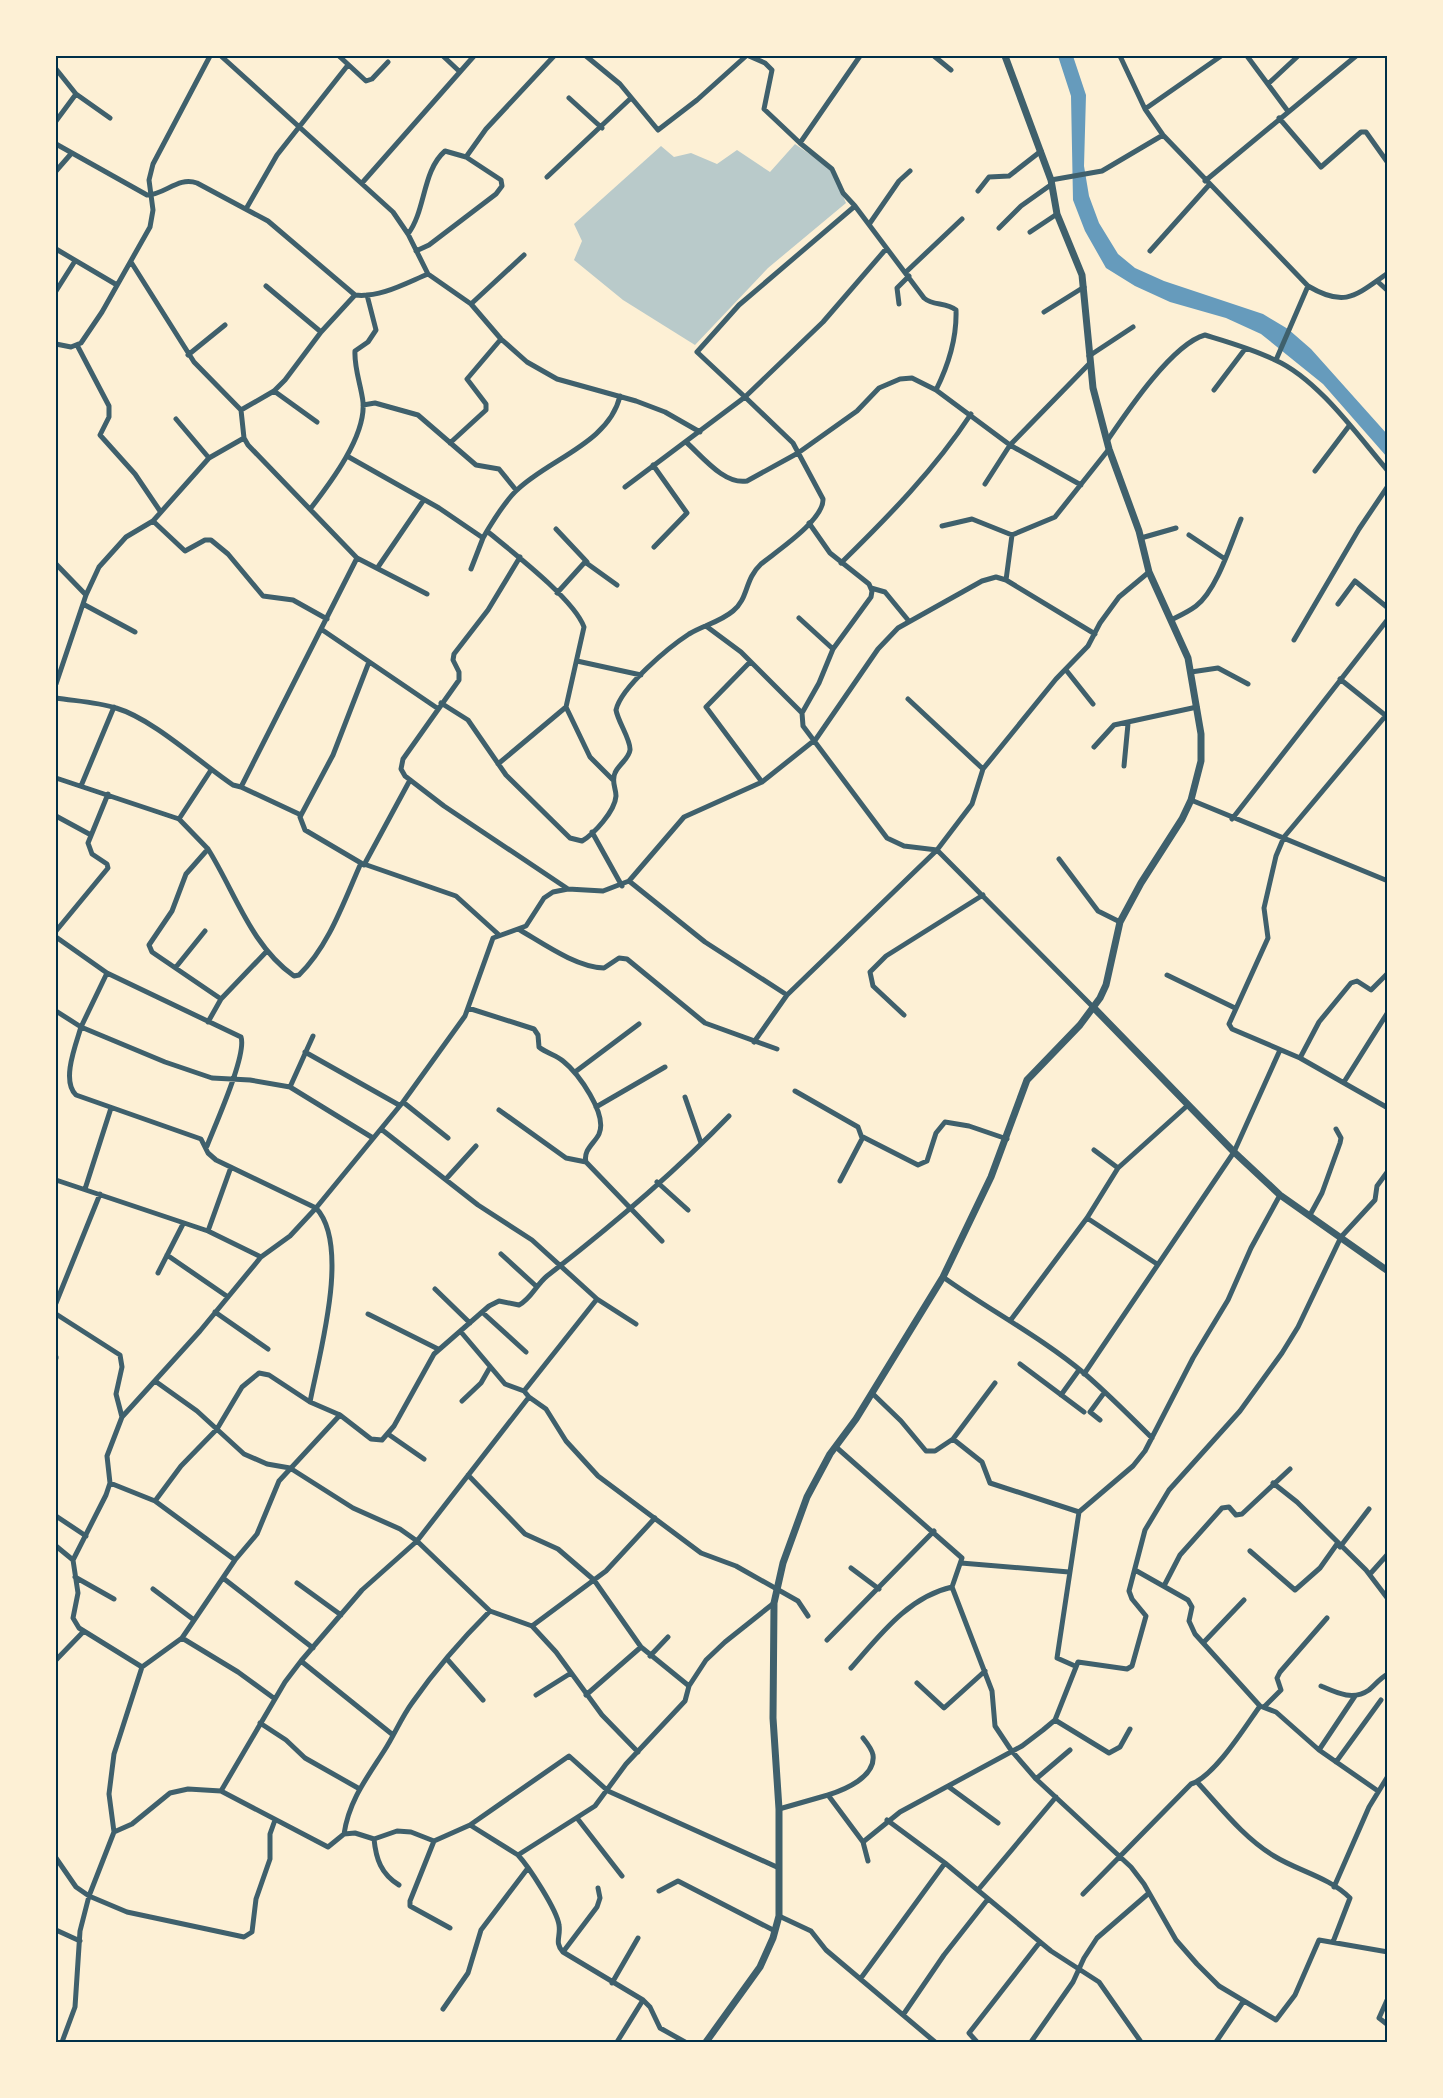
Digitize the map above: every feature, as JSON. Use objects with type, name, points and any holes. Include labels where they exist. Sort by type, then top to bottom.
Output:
[{"type":"street","points":[[56,344],[65,347],[77,345],[90,332],[150,227],[152,195],[149,180],[153,164],[210,56]]},
{"type":"street","points":[[221,56],[393,212],[408,234],[428,274],[471,304],[501,339],[527,362],[557,379],[620,396],[665,412],[700,432]]},
{"type":"street","points":[[339,56],[368,81],[388,62]]},
{"type":"street","points":[[443,56],[460,72]]},
{"type":"street","points":[[362,183],[474,56]]},
{"type":"street","points":[[466,157],[486,129],[554,56]]},
{"type":"street","points":[[586,56],[620,84],[658,130],[748,56],[765,63],[772,70],[764,110],[832,169],[843,193],[870,223],[886,249],[927,301],[950,305],[956,310],[954,345],[948,367],[936,390]]},
{"type":"street","points":[[800,143],[860,56]]},
{"type":"street","points":[[934,56],[951,70]]},
{"type":"street","points":[[706,2043],[751,1982],[768,1952],[779,1916],[779,1809],[773,1719],[774,1603],[783,1563],[807,1497],[942,1277],[1007,1139],[1027,1080],[1094,1008],[1106,985],[1120,922],[1191,800],[1201,761],[1197,707],[1184,645],[1149,572],[1141,538],[1108,445],[1090,360],[1084,287],[1076,258],[1057,214],[1051,182],[1041,151],[1005,56]]},
{"type":"street","points":[[1120,56],[1145,108],[1163,135],[1308,286],[1325,296],[1341,299],[1388,273]]},
{"type":"street","points":[[1145,108],[1221,56]]},
{"type":"street","points":[[1247,56],[1287,110]]},
{"type":"street","points":[[1268,84],[1298,56]]},
{"type":"street","points":[[1150,251],[1207,183],[1287,110],[1356,56]]},
{"type":"street","points":[[246,209],[277,155],[348,65]]},
{"type":"street","points":[[56,69],[76,94],[110,118]]},
{"type":"street","points":[[56,121],[76,94]]},
{"type":"street","points":[[569,98],[602,128]]},
{"type":"street","points":[[547,177],[602,128],[631,98]]},
{"type":"street","points":[[1279,118],[1321,166],[1361,132],[1366,132],[1388,163]]},
{"type":"street","points":[[999,228],[1021,206],[1051,182],[1102,171],[1163,135]]},
{"type":"street","points":[[56,144],[70,155],[135,190],[152,195],[190,180],[268,221],[301,246],[355,295],[367,296],[428,274]]},
{"type":"street","points":[[408,234],[414,226],[428,181],[442,154],[449,151],[466,157],[498,175],[502,186],[496,194],[439,238],[416,251]]},
{"type":"street","points":[[978,191],[989,177],[1009,176],[1041,151]]},
{"type":"street","points":[[56,171],[70,155]]},
{"type":"street","points":[[870,223],[899,181],[910,171]]},
{"type":"street","points":[[321,629],[369,662],[468,720],[498,764],[524,795],[570,838],[582,841],[592,832],[614,801],[613,780],[630,749],[620,728],[617,706],[630,685],[677,642],[723,619],[739,606],[754,572],[821,510],[823,501],[798,453],[785,434],[697,352],[739,305],[855,206]]},
{"type":"street","points":[[1030,232],[1057,214]]},
{"type":"street","points":[[899,304],[897,288],[907,274],[963,219]]},
{"type":"street","points":[[56,249],[117,285]]},
{"type":"street","points":[[625,487],[745,397],[823,322],[886,249]]},
{"type":"street","points":[[471,304],[524,255]]},
{"type":"street","points":[[56,291],[75,261]]},
{"type":"street","points":[[131,262],[188,355],[208,379],[241,410],[244,438],[253,452],[311,508],[357,558],[427,594]]},
{"type":"street","points":[[1377,281],[1388,291]]},
{"type":"street","points":[[266,286],[321,332]]},
{"type":"street","points":[[1276,357],[1308,286]]},
{"type":"street","points":[[1044,312],[1084,287]]},
{"type":"street","points":[[241,410],[273,391],[321,332],[355,295]]},
{"type":"street","points":[[311,508],[332,481],[354,441],[363,405],[355,355],[357,349],[368,342],[376,330],[367,296]]},
{"type":"street","points":[[188,355],[225,325]]},
{"type":"street","points":[[986,484],[1010,445],[1090,360],[1133,327]]},
{"type":"street","points":[[942,525],[972,519],[1012,535],[1055,518],[1081,485],[1156,375],[1194,340],[1204,335],[1276,357],[1316,390],[1388,471]]},
{"type":"street","points":[[450,443],[486,410],[486,404],[467,379],[501,339]]},
{"type":"street","points":[[77,345],[109,406],[109,417],[100,435],[135,474],[160,511]]},
{"type":"street","points":[[1214,390],[1245,349]]},
{"type":"street","points":[[686,442],[728,478],[737,482],[747,481],[798,453],[852,415],[879,388],[888,383],[912,378],[936,390],[1010,445],[1081,485]]},
{"type":"street","points":[[273,391],[317,422]]},
{"type":"street","points":[[471,569],[483,538],[516,490],[600,430],[615,411],[620,396]]},
{"type":"street","points":[[363,405],[375,403],[418,415],[476,465],[499,469],[516,490]]},
{"type":"street","points":[[841,563],[878,527],[944,453],[970,414]]},
{"type":"street","points":[[176,419],[209,458]]},
{"type":"street","points":[[1315,471],[1349,426]]},
{"type":"street","points":[[56,684],[92,578],[105,559],[126,537],[153,521],[209,458],[244,438]]},
{"type":"street","points":[[347,456],[448,514],[483,538]]},
{"type":"street","points":[[653,465],[687,513],[654,547]]},
{"type":"street","points":[[1294,640],[1359,528],[1388,486]]},
{"type":"street","points":[[378,567],[423,501]]},
{"type":"street","points":[[1171,620],[1197,606],[1203,599],[1225,559],[1241,519]]},
{"type":"street","points":[[153,521],[185,551],[207,539],[211,540],[228,554],[263,596],[294,600],[327,619]]},
{"type":"street","points":[[809,523],[841,563],[871,588],[885,592],[908,620]]},
{"type":"street","points":[[1141,538],[1176,528]]},
{"type":"street","points":[[556,529],[587,561],[617,585]]},
{"type":"street","points":[[487,531],[520,557],[557,593],[577,613],[584,627],[566,707],[498,764]]},
{"type":"street","points":[[1006,580],[1012,535]]},
{"type":"street","points":[[1189,535],[1225,559]]},
{"type":"street","points":[[520,557],[488,610],[453,656],[460,677],[402,762],[401,770],[410,780],[444,806],[568,889]]},
{"type":"street","points":[[241,787],[357,558]]},
{"type":"street","points":[[557,593],[587,561]]},
{"type":"street","points":[[56,564],[86,595]]},
{"type":"street","points":[[754,1042],[787,995],[937,850],[969,809],[983,769],[1088,646],[1106,613],[1119,597],[1149,572]]},
{"type":"street","points":[[142,1667],[84,1630],[73,1618],[78,1593],[73,1560],[110,1482],[107,1456],[122,1417],[261,1257],[290,1236],[316,1208],[401,1104],[427,1065],[461,1023],[491,941],[498,934],[520,930],[532,920],[547,895],[568,889],[603,891],[622,886],[629,881],[684,817],[762,782],[816,739],[878,649],[908,620],[989,578],[1006,580],[1095,634]]},
{"type":"street","points":[[1338,604],[1355,581],[1388,608]]},
{"type":"street","points":[[871,588],[871,597],[833,649],[819,683],[802,713],[803,726],[816,739],[887,837],[904,846],[937,850],[1234,1152],[1280,1195],[1388,1271]]},
{"type":"street","points":[[83,604],[135,632]]},
{"type":"street","points":[[799,618],[833,649]]},
{"type":"street","points":[[1232,819],[1388,620]]},
{"type":"street","points":[[706,626],[750,663],[802,713]]},
{"type":"street","points":[[577,661],[641,675]]},
{"type":"street","points":[[369,662],[333,755],[300,821],[305,830],[362,864],[456,896],[498,934]]},
{"type":"street","points":[[750,663],[713,697],[706,707],[762,782]]},
{"type":"street","points":[[1191,672],[1218,668],[1248,684]]},
{"type":"street","points":[[1066,670],[1093,704]]},
{"type":"street","points":[[1340,679],[1386,714],[1284,837],[1276,856],[1264,908],[1268,938],[1235,1008],[1230,1027],[1300,1058],[1388,1108]]},
{"type":"street","points":[[56,698],[114,707],[144,721],[211,770],[301,815]]},
{"type":"street","points":[[908,699],[983,769]]},
{"type":"street","points":[[81,786],[114,707]]},
{"type":"street","points":[[566,707],[590,757],[613,780]]},
{"type":"street","points":[[1094,747],[1114,725],[1128,724],[1197,707]]},
{"type":"street","points":[[1124,766],[1128,724]]},
{"type":"street","points":[[179,819],[211,770]]},
{"type":"street","points":[[56,778],[179,819],[208,849],[245,918],[267,951],[293,975],[301,974],[332,927],[362,864],[410,780]]},
{"type":"street","points":[[56,931],[108,868],[107,864],[89,850],[88,843],[108,794]]},
{"type":"street","points":[[1191,800],[1232,819],[1284,837],[1388,881]]},
{"type":"street","points":[[56,816],[91,835]]},
{"type":"street","points":[[592,832],[622,886]]},
{"type":"street","points":[[208,849],[186,874],[172,911],[149,945],[152,952],[221,999]]},
{"type":"street","points":[[1059,859],[1098,911],[1120,922]]},
{"type":"street","points":[[629,881],[705,942],[787,995]]},
{"type":"street","points":[[904,1015],[873,986],[870,972],[886,956],[983,895]]},
{"type":"street","points":[[520,930],[565,954],[596,967],[604,968],[619,958],[627,959],[705,1023],[777,1049]]},
{"type":"street","points":[[176,967],[205,931]]},
{"type":"street","points":[[56,937],[107,973],[239,1035],[242,1041],[238,1064],[207,1146]]},
{"type":"street","points":[[208,1022],[221,999],[267,951]]},
{"type":"street","points":[[107,973],[81,1027],[70,1075],[72,1091],[83,1099],[198,1137],[207,1146],[210,1156],[316,1208],[328,1226],[332,1259],[329,1292],[310,1402]]},
{"type":"street","points":[[1300,1058],[1319,1022],[1351,983],[1357,981],[1371,990],[1388,973]]},
{"type":"street","points":[[1167,975],[1235,1008]]},
{"type":"street","points":[[468,1008],[534,1029],[538,1035],[539,1047],[556,1056],[575,1072],[596,1107],[600,1121],[600,1131],[585,1153],[586,1162],[662,1241]]},
{"type":"street","points":[[56,1011],[81,1027],[165,1062],[212,1078],[231,1081],[250,1080],[290,1087],[373,1138]]},
{"type":"street","points":[[1344,1082],[1388,1012]]},
{"type":"street","points":[[575,1072],[639,1024]]},
{"type":"street","points":[[290,1087],[313,1036]]},
{"type":"street","points":[[1061,1395],[1082,1372],[1234,1152],[1280,1050]]},
{"type":"street","points":[[305,1052],[401,1104],[448,1138]]},
{"type":"street","points":[[596,1107],[665,1066]]},
{"type":"street","points":[[795,1091],[858,1127],[862,1138],[840,1180]]},
{"type":"street","points":[[685,1097],[701,1143]]},
{"type":"street","points":[[1010,1320],[1087,1218],[1118,1168],[1188,1105]]},
{"type":"street","points":[[85,1189],[111,1108]]},
{"type":"street","points":[[499,1110],[566,1158],[586,1162]]},
{"type":"street","points":[[154,1501],[181,1466],[217,1429],[242,1387],[259,1373],[269,1375],[310,1402],[340,1415],[371,1439],[382,1440],[388,1434],[429,1360],[438,1349],[482,1312],[499,1301],[514,1305],[522,1303],[536,1286],[628,1208],[729,1116]]},
{"type":"street","points":[[862,1138],[876,1142],[918,1165],[923,1164],[928,1158],[936,1133],[945,1122],[969,1126],[1007,1139]]},
{"type":"street","points":[[381,1129],[496,1218],[521,1231],[563,1265],[597,1299],[636,1324]]},
{"type":"street","points":[[1310,1215],[1322,1193],[1340,1143],[1336,1129]]},
{"type":"street","points":[[446,1179],[476,1146]]},
{"type":"street","points":[[1094,1150],[1118,1168]]},
{"type":"street","points":[[208,1231],[231,1167]]},
{"type":"street","points":[[863,1842],[887,1820],[1022,1746],[1055,1720],[1075,1666],[1080,1661],[1127,1669],[1132,1666],[1146,1616],[1130,1595],[1145,1530],[1169,1490],[1240,1411],[1282,1353],[1298,1327],[1341,1237],[1376,1200],[1377,1186],[1388,1171]]},
{"type":"street","points":[[56,1180],[208,1231],[261,1257]]},
{"type":"street","points":[[657,1182],[688,1210]]},
{"type":"street","points":[[56,1303],[100,1194]]},
{"type":"street","points":[[1075,1666],[1057,1658],[1079,1512],[1133,1466],[1152,1438],[1228,1300],[1251,1248],[1280,1195]]},
{"type":"street","points":[[1087,1218],[1157,1264]]},
{"type":"street","points":[[158,1273],[183,1224]]},
{"type":"street","points":[[501,1254],[536,1286]]},
{"type":"street","points":[[167,1255],[228,1296]]},
{"type":"street","points":[[942,1277],[979,1303],[1010,1320],[1082,1372],[1152,1438]]},
{"type":"street","points":[[435,1289],[470,1323]]},
{"type":"street","points":[[524,1391],[597,1299]]},
{"type":"street","points":[[215,1312],[268,1349]]},
{"type":"street","points":[[482,1312],[526,1352]]},
{"type":"street","points":[[56,1314],[120,1354],[122,1367],[116,1394],[122,1417]]},
{"type":"street","points":[[368,1314],[438,1349]]},
{"type":"street","points":[[461,1332],[489,1369],[505,1384],[524,1391],[546,1409],[560,1434],[587,1467],[701,1552],[736,1566],[798,1601],[807,1616]]},
{"type":"street","points":[[1020,1364],[1084,1412]]},
{"type":"street","points":[[462,1401],[481,1383],[489,1369]]},
{"type":"street","points":[[155,1381],[197,1411],[237,1448],[255,1460],[290,1468],[353,1508],[400,1529],[417,1542],[490,1611],[532,1626],[586,1695],[638,1752]]},
{"type":"street","points":[[872,1393],[901,1421],[926,1451],[935,1451],[953,1439],[995,1383]]},
{"type":"street","points":[[1100,1420],[1090,1412],[1104,1393]]},
{"type":"street","points":[[221,1791],[274,1699],[301,1661],[362,1590],[417,1542],[529,1397]]},
{"type":"street","points":[[62,2043],[75,2007],[80,1941],[89,1896],[114,1832],[109,1794],[114,1754],[142,1667],[182,1638],[222,1578],[257,1534],[274,1491],[290,1468],[340,1415]]},
{"type":"street","points":[[388,1434],[424,1459]]},
{"type":"street","points":[[953,1439],[982,1462],[990,1483],[1079,1512]]},
{"type":"street","points":[[836,1447],[957,1551],[962,1558],[952,1587],[986,1671],[992,1691],[995,1726],[1011,1750],[1036,1779],[1131,1867],[1176,1940],[1219,1986],[1276,2020],[1294,1995],[1319,1940],[1352,1948],[1388,1952]]},
{"type":"street","points":[[1165,1584],[1180,1555],[1222,1508],[1229,1507],[1239,1516],[1290,1469]]},
{"type":"street","points":[[468,1475],[525,1534],[558,1549],[594,1580],[641,1647],[689,1686]]},
{"type":"street","points":[[110,1482],[154,1501],[235,1560]]},
{"type":"street","points":[[1274,1483],[1302,1507],[1370,1574],[1388,1599]]},
{"type":"street","points":[[1250,1551],[1295,1590],[1320,1568],[1369,1509]]},
{"type":"street","points":[[56,1516],[86,1536]]},
{"type":"street","points":[[532,1626],[622,1556],[655,1518]]},
{"type":"street","points":[[827,1640],[934,1532]]},
{"type":"street","points":[[56,1546],[73,1560]]},
{"type":"street","points":[[1370,1574],[1388,1555]]},
{"type":"street","points":[[961,1563],[1069,1572]]},
{"type":"street","points":[[851,1568],[879,1589]]},
{"type":"street","points":[[1135,1569],[1165,1584],[1191,1603],[1190,1626],[1263,1706],[1276,1712],[1319,1750],[1378,1791]]},
{"type":"street","points":[[75,1576],[114,1599]]},
{"type":"street","points":[[222,1578],[313,1648]]},
{"type":"street","points":[[297,1583],[341,1615]]},
{"type":"street","points":[[851,1668],[903,1612],[921,1599],[952,1587]]},
{"type":"street","points":[[153,1589],[194,1620]]},
{"type":"street","points":[[1204,1642],[1244,1600]]},
{"type":"street","points":[[518,1856],[595,1806],[626,1764],[685,1701],[689,1686],[706,1660],[774,1603]]},
{"type":"street","points":[[344,1834],[347,1816],[358,1788],[412,1702],[490,1611]]},
{"type":"street","points":[[1083,1894],[1191,1784],[1198,1783],[1263,1706],[1281,1690],[1277,1678],[1280,1672],[1327,1618]]},
{"type":"street","points":[[56,1660],[84,1630]]},
{"type":"street","points":[[650,1656],[668,1637]]},
{"type":"street","points":[[182,1638],[238,1672],[274,1699]]},
{"type":"street","points":[[586,1695],[641,1647]]},
{"type":"street","points":[[447,1659],[483,1700]]},
{"type":"street","points":[[301,1661],[393,1735]]},
{"type":"street","points":[[917,1683],[944,1708],[986,1671]]},
{"type":"street","points":[[536,1695],[570,1673]]},
{"type":"street","points":[[1321,1686],[1342,1695],[1355,1696],[1368,1691],[1388,1674]]},
{"type":"street","points":[[1319,1750],[1355,1696]]},
{"type":"street","points":[[1336,1762],[1381,1700]]},
{"type":"street","points":[[1055,1720],[1109,1753],[1120,1747],[1130,1730]]},
{"type":"street","points":[[260,1724],[286,1740],[305,1758],[358,1788]]},
{"type":"street","points":[[779,1809],[846,1789],[862,1777],[871,1766],[872,1752],[864,1738]]},
{"type":"street","points":[[1036,1779],[1070,1750]]},
{"type":"street","points":[[114,1832],[132,1824],[170,1793],[188,1790],[221,1791],[328,1847],[344,1834],[355,1833],[374,1839],[402,1831],[434,1841],[470,1825],[568,1756],[608,1791],[779,1868]]},
{"type":"street","points":[[1334,1887],[1378,1791],[1388,1776]]},
{"type":"street","points":[[1198,1783],[1257,1844],[1274,1857],[1334,1887],[1350,1898],[1333,1942]]},
{"type":"street","points":[[949,1786],[998,1823]]},
{"type":"street","points":[[828,1795],[863,1842],[868,1861]]},
{"type":"street","points":[[978,1890],[1056,1797]]},
{"type":"street","points":[[577,1818],[622,1876]]},
{"type":"street","points":[[56,1858],[76,1887],[89,1896],[127,1912],[238,1937],[247,1936],[252,1932],[256,1899],[267,1873],[270,1834],[275,1820]]},
{"type":"street","points":[[887,1820],[945,1863],[1040,1942],[1078,1971],[1101,1984],[1141,2043]]},
{"type":"street","points":[[470,1825],[518,1856],[528,1868],[556,1918],[559,1926],[557,1940],[563,1952],[643,2001],[650,2007],[660,2028],[685,2043]]},
{"type":"street","points":[[374,1839],[375,1854],[384,1874],[399,1885]]},
{"type":"street","points":[[434,1841],[410,1906],[450,1928]]},
{"type":"street","points":[[861,1978],[945,1863]]},
{"type":"street","points":[[443,2009],[468,1973],[481,1930],[528,1868]]},
{"type":"street","points":[[659,1891],[678,1881],[775,1931]]},
{"type":"street","points":[[563,1952],[597,1907],[600,1898],[598,1888]]},
{"type":"street","points":[[1033,2042],[1073,1982],[1097,1938],[1149,1893]]},
{"type":"street","points":[[903,2015],[944,1955],[988,1899]]},
{"type":"street","points":[[779,1916],[811,1931],[825,1950],[861,1978],[935,2043]]},
{"type":"street","points":[[56,1930],[80,1941]]},
{"type":"street","points":[[612,1983],[638,1938]]},
{"type":"street","points":[[977,2043],[969,2033],[1040,1942]]},
{"type":"street","points":[[1388,1998],[1379,2018],[1388,2025]]},
{"type":"street","points":[[617,2043],[643,2001]]},
{"type":"street","points":[[1216,2043],[1243,2002]]},
{"type":"shaded area","points":[[795,144],[831,169],[846,203],[768,268],[695,345],[623,300],[574,260],[582,241],[574,224],[661,146],[674,157],[691,153],[717,164],[737,150],[770,172]]},
{"type":"water","points":[[1058,56],[1073,56],[1086,95],[1084,166],[1089,196],[1099,223],[1118,254],[1135,268],[1164,281],[1263,314],[1288,329],[1311,349],[1387,434],[1387,457],[1323,384],[1261,334],[1226,318],[1170,302],[1135,286],[1106,268],[1085,231],[1073,200],[1071,96]]}]
